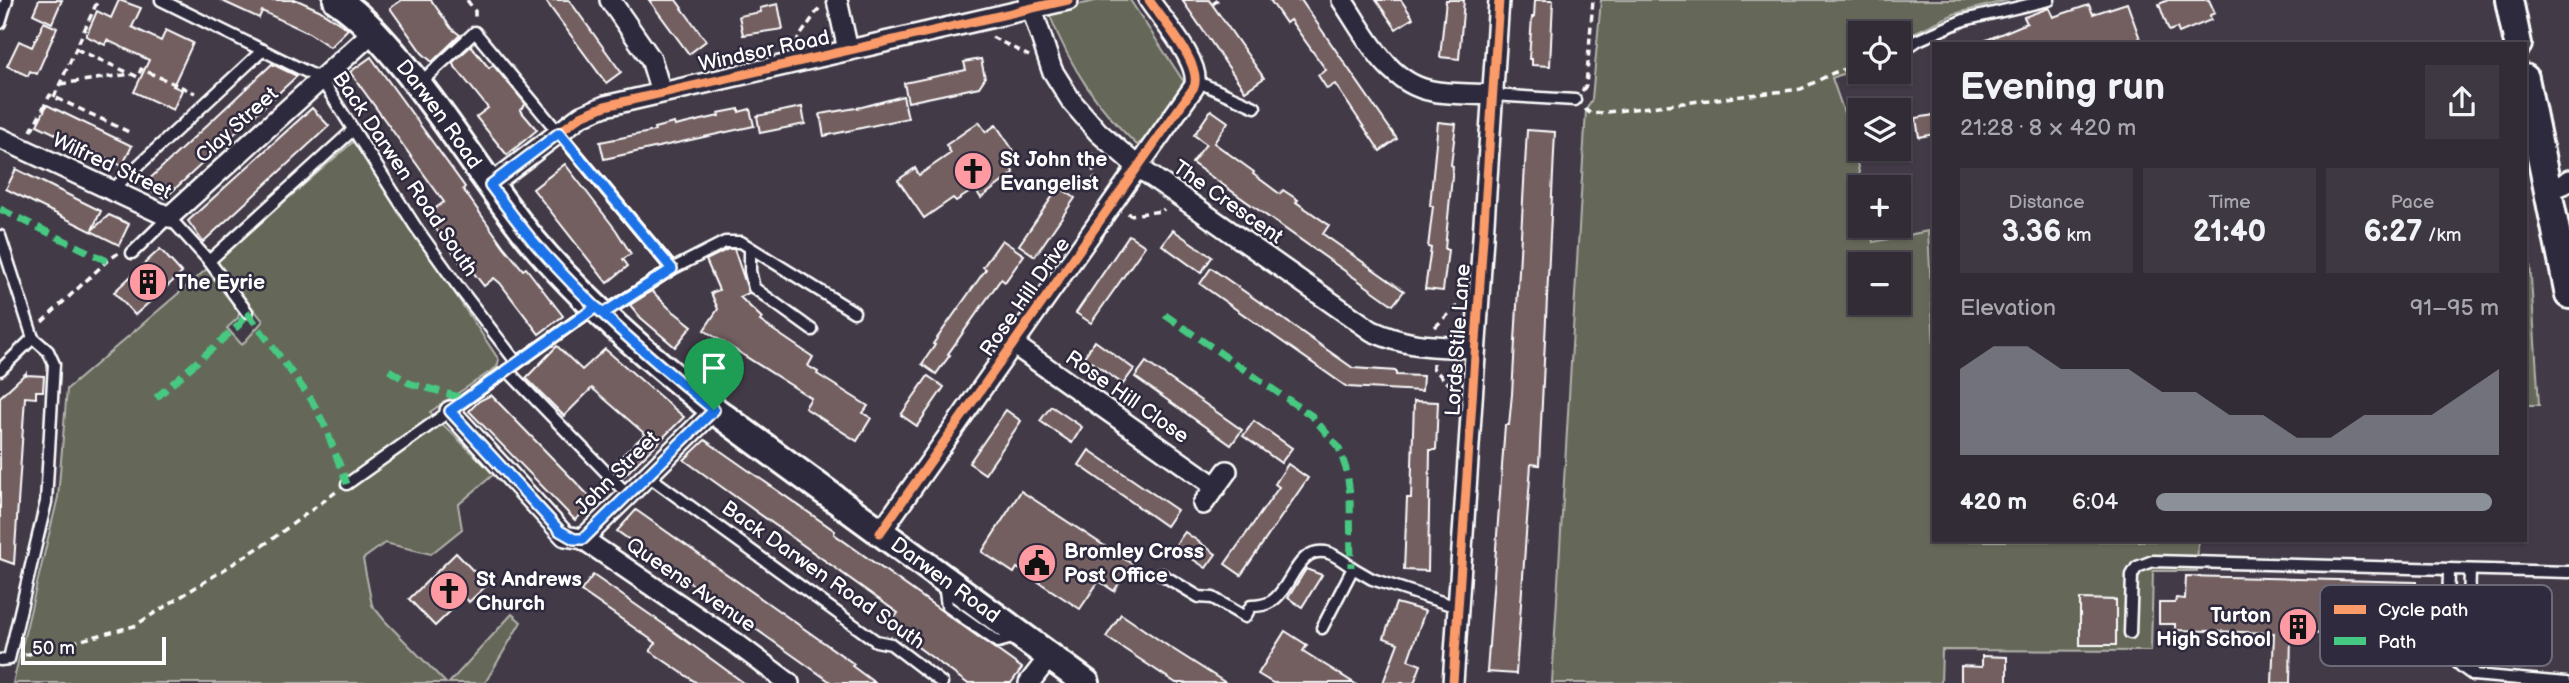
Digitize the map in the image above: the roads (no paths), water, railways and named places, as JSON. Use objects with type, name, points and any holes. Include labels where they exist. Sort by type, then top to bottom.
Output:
[{"type":"main road","name":"Darwen Road","points":[[337,0],[374,31],[418,84],[532,240],[600,310],[660,366],[714,410],[1086,683]]},
{"type":"main road","points":[[2509,0],[2518,42]]},
{"type":"main road","points":[[2527,84],[2559,185],[2569,295]]},
{"type":"street","points":[[610,0],[651,59],[661,92]]},
{"type":"street","name":"Windsor Road","points":[[490,185],[581,116],[605,106],[988,19],[1030,4],[1068,0]]},
{"type":"street","points":[[1149,0],[1191,61],[1196,81]]},
{"type":"street","points":[[1342,0],[1383,60],[1398,76],[1413,85],[1432,91],[1492,95]]},
{"type":"street","name":"Lords Stile Lane","points":[[1453,683],[1499,0]]},
{"type":"street","points":[[837,2],[848,50]]},
{"type":"street","name":"The Crescent","points":[[1030,4],[1052,70],[1072,102],[1098,132],[1138,167],[1372,331],[1393,341],[1414,346],[1475,348]]},
{"type":"street","name":"Clay Street","points":[[169,217],[374,31]]},
{"type":"street","name":"Rose Hill Drive","points":[[880,533],[1196,81]]},
{"type":"street","name":"Wilfred Street","points":[[0,138],[169,217]]},
{"type":"street","name":"Rose Hill Close","points":[[1013,344],[1221,479],[1203,504]]},
{"type":"street","name":"John Street","points":[[583,539],[714,410]]},
{"type":"street","name":"Queens Avenue","points":[[450,411],[560,531],[574,539],[583,539],[737,644],[789,683]]},
{"type":"street","points":[[1029,683],[1050,656]]},
{"type":"lane","points":[[0,23],[7,0]]},
{"type":"lane","name":"Back Darwen Road South","points":[[161,0],[321,79],[436,256],[517,363]]},
{"type":"lane","points":[[1911,45],[1964,20],[2049,0]]},
{"type":"lane","points":[[418,84],[475,32],[672,269]]},
{"type":"lane","points":[[112,191],[263,50]]},
{"type":"lane","points":[[1196,81],[1255,107]]},
{"type":"lane","points":[[1492,95],[1575,100]]},
{"type":"lane","points":[[209,261],[353,130]]},
{"type":"lane","name":"Clay Street","points":[[132,253],[169,217]]},
{"type":"lane","name":"Wilfred Street","points":[[169,217],[209,261],[247,312]]},
{"type":"lane","points":[[0,236],[33,338],[48,351],[54,364],[46,502],[4,659]]},
{"type":"lane","points":[[347,484],[517,363],[600,310],[724,242],[741,242],[854,312]]},
{"type":"lane","points":[[750,248],[750,271],[754,288],[812,330]]},
{"type":"lane","points":[[0,370],[33,338]]},
{"type":"lane","points":[[507,370],[628,495]]},
{"type":"lane","name":"Back Darwen Road South","points":[[647,475],[876,641],[891,644],[942,683]]},
{"type":"lane","points":[[1161,574],[1199,597],[1213,598],[1245,617],[1251,606],[1271,602],[1278,596],[1310,554],[1329,554],[1372,579],[1457,607]]},
{"type":"lane","points":[[2130,633],[2132,575],[2137,568],[2153,561],[2569,572]]},
{"type":"lane","points":[[1322,628],[1353,568]]},
{"type":"lane","points":[[2449,569],[2449,585]]},
{"type":"lane","points":[[2470,570],[2470,585]]},
{"type":"lane","points":[[2462,666],[2473,675],[2566,683]]},
{"type":"lane","points":[[2472,666],[2473,675]]},
{"type":"place","name":"St John the Evangelist","points":[[973,171]]},
{"type":"place","name":"The Eyrie","points":[[148,282]]},
{"type":"place","name":"Bromley Cross Post Office","points":[[1037,563]]},
{"type":"place","name":"St Andrews Church","points":[[449,591]]},
{"type":"place","name":"Turton High School","points":[[2298,627]]}]
